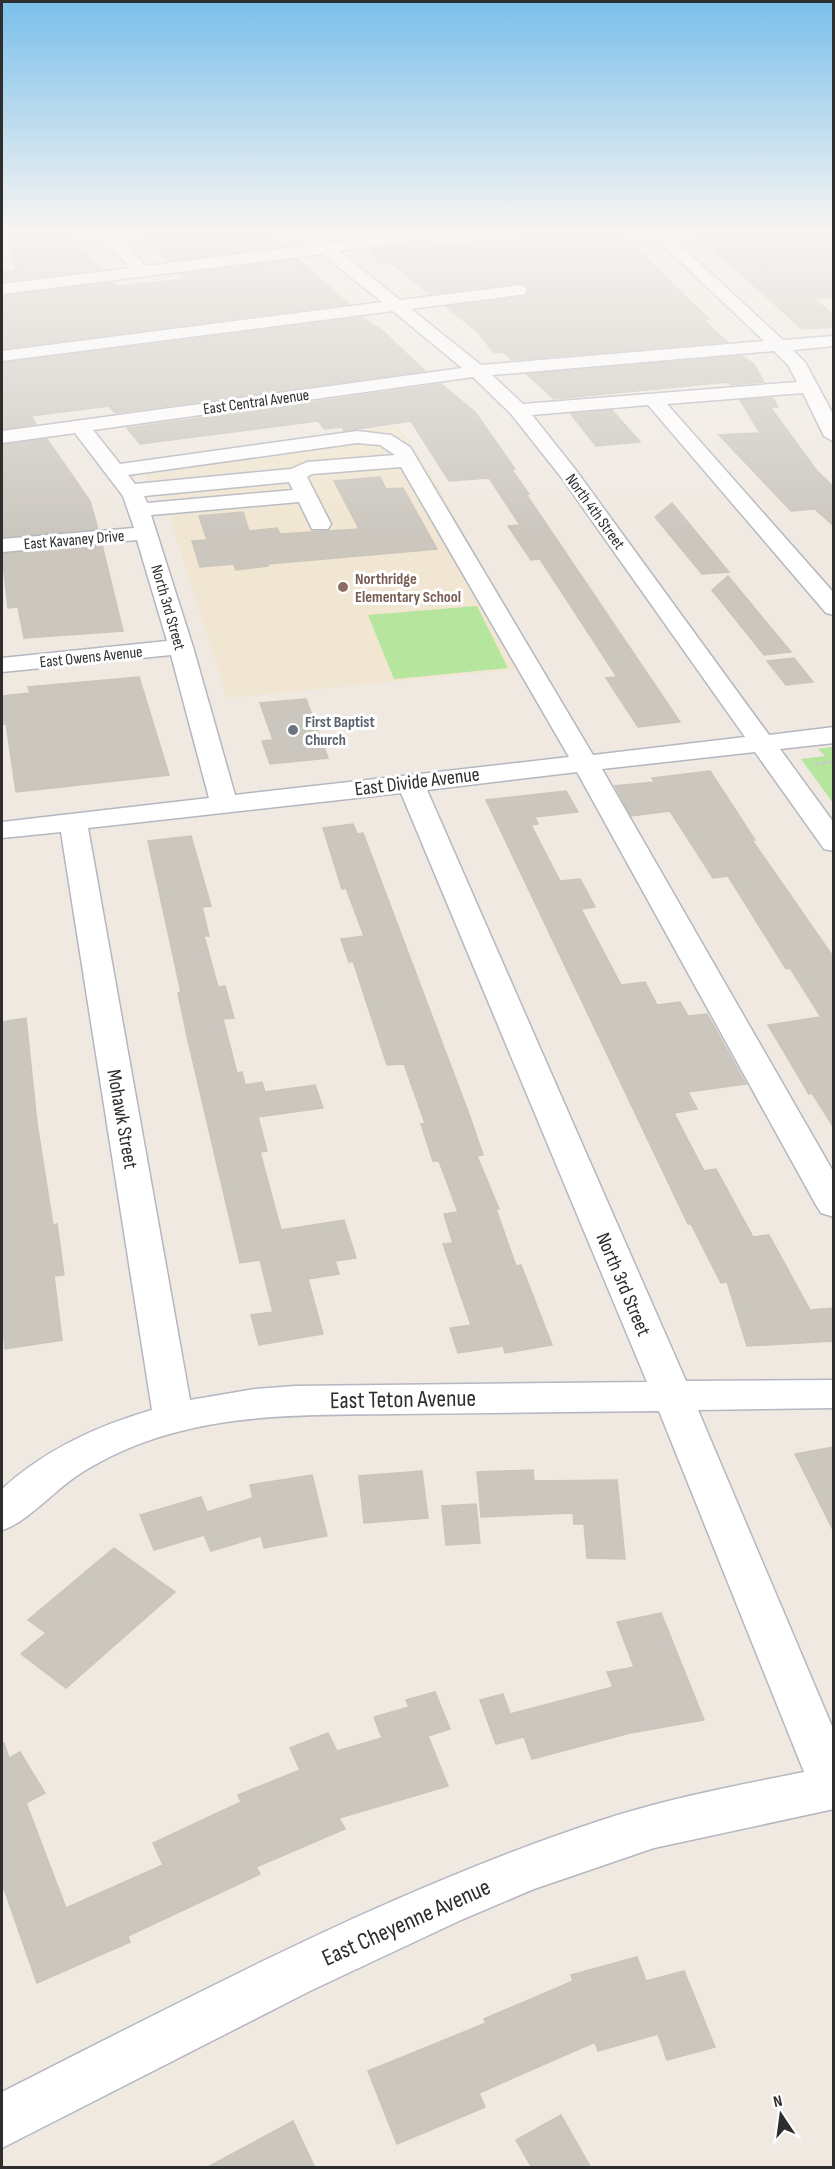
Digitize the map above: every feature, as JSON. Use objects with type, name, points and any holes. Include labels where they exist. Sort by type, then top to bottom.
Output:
[{"type":"street","points":[[2,356],[197,331]]},
{"type":"street","name":"North 4th Street","points":[[428,331],[477,370],[518,410],[568,473],[834,843]]},
{"type":"street","points":[[765,331],[796,362],[834,436]]},
{"type":"street","name":"East Central Avenue","points":[[2,437],[477,370],[834,341]]},
{"type":"street","points":[[518,410],[810,387]]},
{"type":"street","points":[[652,398],[834,608]]},
{"type":"street","name":"North 3rd Street","points":[[80,426],[135,501],[147,533],[181,647],[224,804]]},
{"type":"street","points":[[115,471],[357,437],[384,439],[400,447],[585,763],[834,1205]]},
{"type":"street","points":[[135,501],[296,475],[307,468],[408,460]]},
{"type":"street","points":[[296,475],[320,524]]},
{"type":"street","points":[[135,501],[306,495]]},
{"type":"street","name":"East Kavaney Drive","points":[[2,546],[147,533]]},
{"type":"street","name":"East Owens Avenue","points":[[2,665],[181,647]]},
{"type":"street","name":"East Divide Avenue","points":[[2,830],[834,735]]},
{"type":"street","name":"North 3rd Street","points":[[410,782],[672,1395],[833,1788]]},
{"type":"street","name":"Mohawk Street","points":[[73,821],[173,1416]]},
{"type":"street","name":"East Teton Avenue","points":[[2,1514],[36,1483],[69,1461],[138,1428],[173,1416],[214,1407],[264,1402],[834,1394]]},
{"type":"street","name":"East Cheyenne Avenue","points":[[2,2121],[385,1929],[524,1870],[668,1822],[833,1788]]},
{"type":"path","points":[[815,764],[834,762]]},
{"type":"shaded area","name":"Northridge Elementary School","points":[[398,425],[437,484],[539,667],[227,698],[165,502],[137,465]]},
{"type":"green space","points":[[477,606],[508,668],[394,679],[368,615]]},
{"type":"green space","points":[[834,747],[833,803],[801,759],[825,756],[818,749]]},
{"type":"building","points":[[2,331],[139,331],[2,349]]},
{"type":"building","points":[[251,331],[383,331],[425,371],[115,413],[109,406],[31,416],[36,424],[2,429],[2,363]]},
{"type":"building","points":[[716,331],[727,342],[512,360],[503,352],[494,353],[478,332]]},
{"type":"building","points":[[742,356],[754,364],[764,382],[731,385],[728,382],[554,399],[527,374]]},
{"type":"building","points":[[441,384],[475,412],[515,469],[512,470],[529,494],[526,494],[680,722],[638,727],[606,678],[617,677],[540,559],[531,560],[508,526],[520,525],[489,478],[449,481],[411,421],[344,431],[342,427],[325,429],[318,421],[140,444],[127,428]]},
{"type":"building","points":[[773,398],[778,407],[770,407],[817,471],[834,487],[834,526],[815,509],[791,511],[719,435],[760,433],[740,400]]},
{"type":"building","points":[[612,410],[640,442],[596,446],[571,414]]},
{"type":"building","points":[[47,439],[90,501],[98,529],[2,537],[2,445]]},
{"type":"building","points":[[380,477],[386,489],[403,488],[437,549],[268,564],[268,566],[236,570],[234,564],[200,567],[192,541],[207,540],[199,516],[243,512],[249,531],[277,528],[280,534],[359,529],[334,481]]},
{"type":"building","points":[[672,503],[729,572],[702,574],[655,517]]},
{"type":"building","points":[[102,545],[123,631],[24,638],[18,607],[8,608],[2,554]]},
{"type":"building","points":[[728,576],[791,652],[764,655],[712,590]]},
{"type":"building","points":[[794,658],[813,682],[786,685],[767,661]]},
{"type":"building","points":[[139,677],[169,775],[16,792],[6,723],[4,724],[2,696],[30,693],[28,687]]},
{"type":"building","name":"First Baptist Church","points":[[306,699],[328,758],[270,764],[262,741],[273,740],[260,703]]},
{"type":"building","points":[[710,771],[755,840],[752,840],[834,958],[834,1128],[812,1093],[809,1094],[768,1025],[821,1017],[790,968],[786,969],[728,876],[713,878],[670,811],[631,816],[615,786],[655,782],[652,778]]},
{"type":"building","points":[[566,791],[578,812],[535,817],[538,824],[531,825],[560,881],[580,879],[595,907],[581,909],[621,985],[645,982],[657,1005],[680,1002],[688,1016],[707,1014],[746,1084],[688,1092],[697,1109],[674,1113],[704,1171],[716,1169],[753,1237],[769,1235],[810,1310],[834,1308],[834,1341],[747,1346],[727,1282],[721,1283],[691,1224],[688,1224],[486,800]]},
{"type":"building","points":[[353,824],[357,834],[363,833],[470,1117],[483,1155],[477,1156],[499,1209],[496,1209],[516,1266],[521,1265],[552,1345],[505,1353],[503,1346],[458,1353],[450,1328],[471,1325],[443,1244],[453,1243],[444,1214],[458,1212],[439,1161],[433,1161],[421,1124],[425,1123],[404,1064],[387,1065],[353,961],[349,962],[341,939],[364,936],[346,888],[342,889],[323,828]]},
{"type":"building","points":[[191,836],[211,906],[202,907],[209,936],[204,936],[218,987],[225,986],[234,1018],[223,1019],[237,1073],[242,1072],[245,1085],[262,1082],[265,1092],[315,1085],[323,1108],[258,1117],[267,1151],[260,1152],[281,1230],[344,1220],[356,1258],[335,1261],[339,1274],[308,1279],[323,1334],[259,1345],[251,1315],[273,1312],[260,1260],[240,1263],[187,1036],[178,993],[181,992],[148,841]]},
{"type":"building","points":[[26,1018],[37,1123],[53,1225],[57,1224],[64,1275],[54,1276],[62,1340],[5,1349],[2,1316],[2,1022]]},
{"type":"building","points":[[834,1447],[834,1532],[795,1454]]},
{"type":"building","points":[[533,1470],[534,1481],[617,1480],[625,1559],[587,1558],[584,1524],[574,1524],[573,1513],[481,1517],[477,1472]]},
{"type":"building","points":[[422,1471],[428,1518],[364,1523],[359,1476]]},
{"type":"building","points":[[312,1475],[327,1536],[264,1548],[261,1536],[211,1551],[204,1535],[154,1550],[140,1515],[201,1497],[207,1512],[253,1498],[250,1485]]},
{"type":"building","points":[[476,1504],[480,1543],[446,1545],[442,1506]]},
{"type":"building","points":[[114,1548],[175,1592],[66,1688],[21,1654],[46,1633],[28,1620]]},
{"type":"building","points":[[661,1613],[704,1720],[630,1733],[532,1759],[524,1737],[496,1744],[480,1700],[503,1694],[510,1714],[613,1687],[607,1672],[634,1667],[617,1622]]},
{"type":"building","points":[[435,1692],[450,1729],[428,1736],[448,1786],[339,1818],[345,1829],[256,1867],[260,1874],[128,1936],[130,1942],[37,1983],[2,1883],[2,1744],[4,1743],[9,1758],[20,1752],[45,1793],[26,1803],[66,1908],[163,1865],[153,1843],[241,1802],[238,1795],[300,1770],[290,1748],[328,1733],[337,1751],[382,1738],[374,1717],[409,1707],[406,1700]]},
{"type":"building","points":[[637,1957],[646,1981],[684,1971],[715,2047],[667,2060],[658,2034],[598,2051],[595,2042],[479,2093],[485,2107],[397,2144],[368,2071],[486,2023],[484,2019],[573,1981],[571,1975]]},
{"type":"building","points":[[561,2115],[591,2168],[532,2168],[516,2140]]},
{"type":"building","points":[[293,2121],[315,2168],[206,2168]]},
{"type":"place","name":"Northridge Elementary School","points":[[343,587]]},
{"type":"place","name":"First Baptist Church","points":[[293,730]]}]
